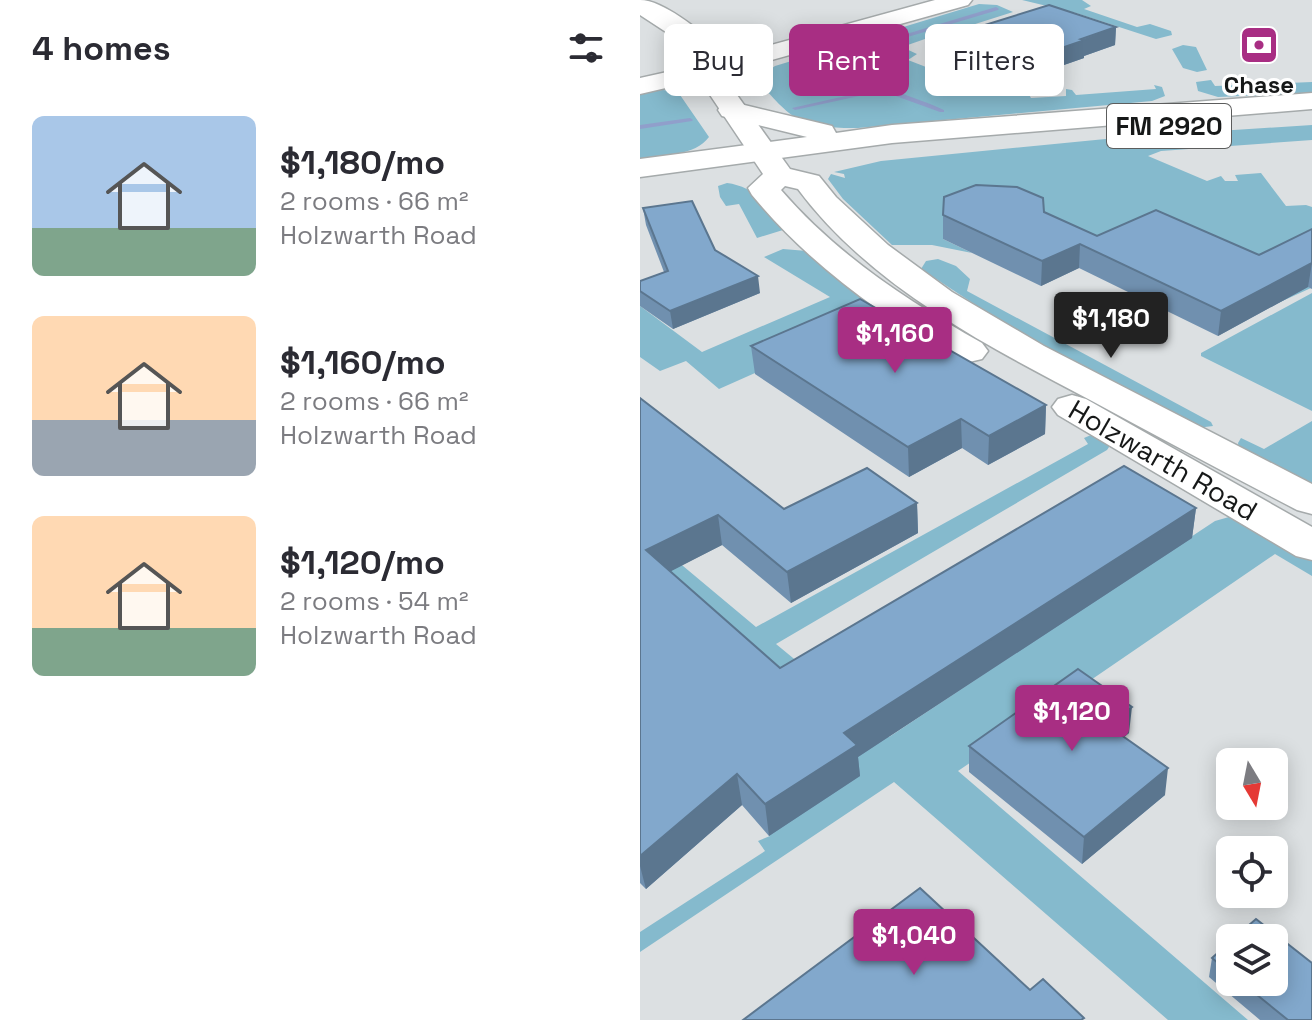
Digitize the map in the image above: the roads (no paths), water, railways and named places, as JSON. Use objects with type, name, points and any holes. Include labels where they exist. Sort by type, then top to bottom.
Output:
[{"type":"main road","points":[[877,24],[960,0]]},
{"type":"main road","points":[[640,5],[671,24]]},
{"type":"main road","points":[[660,54],[664,58]]},
{"type":"main road","points":[[640,86],[664,80]]},
{"type":"main road","points":[[723,96],[771,164]]},
{"type":"main road","name":"FM 2920","points":[[640,168],[771,164],[892,134],[1312,101]]},
{"type":"main road","points":[[732,110],[811,132],[892,134]]},
{"type":"main road","name":"FM 2920","points":[[640,183],[771,164],[1027,137],[1312,115]]},
{"type":"main road","name":"Holzwarth Road","points":[[771,164],[763,188],[782,212],[830,258],[911,318],[1189,455],[1312,501]]},
{"type":"main road","name":"Holzwarth Road","points":[[1189,455],[1312,546]]},
{"type":"waterway","points":[[942,111],[884,90],[862,78],[852,70],[852,58],[872,46],[996,9]]},
{"type":"waterway","points":[[795,108],[852,96]]},
{"type":"waterway","points":[[640,127],[690,120]]},
{"type":"place","name":"Chase","points":[[1259,45]]}]
